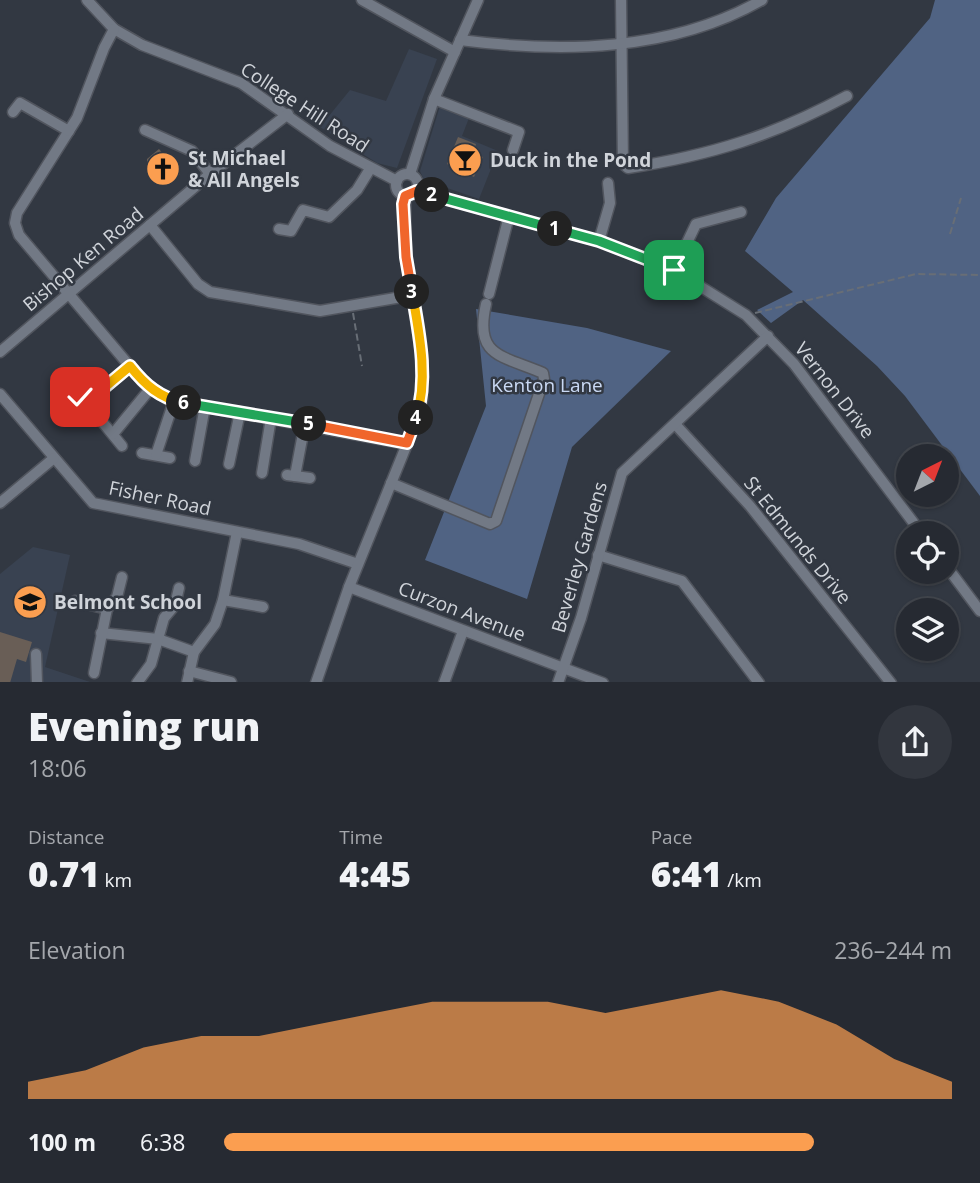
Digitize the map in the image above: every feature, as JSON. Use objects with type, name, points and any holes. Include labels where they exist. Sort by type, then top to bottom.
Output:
[{"type":"street","name":"College Hill Road","points":[[87,0],[114,29],[142,45],[241,83],[330,146],[397,181]]},
{"type":"street","points":[[362,0],[455,52]]},
{"type":"street","points":[[410,174],[434,99],[478,0]]},
{"type":"street","points":[[621,0],[623,164],[628,167],[693,158],[769,134],[847,96]]},
{"type":"street","points":[[460,40],[515,47],[565,49],[621,45],[686,30],[743,11],[762,0]]},
{"type":"street","points":[[114,29],[69,131],[17,213],[15,223],[19,235],[150,389],[174,401],[407,443]]},
{"type":"street","points":[[434,99],[519,132],[513,150]]},
{"type":"street","points":[[13,111],[19,103],[69,131]]},
{"type":"street","name":"Bishop Ken Road","points":[[0,352],[210,174],[288,114]]},
{"type":"street","points":[[145,130],[192,150],[210,174]]},
{"type":"street","points":[[279,229],[291,231],[298,208],[329,217],[357,190],[370,169]]},
{"type":"street","points":[[405,196],[397,190],[397,181],[410,174]]},
{"type":"street","points":[[405,196],[417,191],[418,181],[410,174]]},
{"type":"street","points":[[599,241],[610,203],[608,183]]},
{"type":"street","name":"Vernon Drive","points":[[417,191],[599,241],[674,270],[746,315],[768,336],[828,407],[912,521]]},
{"type":"street","points":[[316,682],[349,587],[422,400],[421,351],[406,257],[405,196]]},
{"type":"street","points":[[674,270],[696,224],[741,212]]},
{"type":"street","points":[[391,483],[490,524],[496,521],[544,379],[543,373],[491,350],[484,342],[481,324],[509,216]]},
{"type":"street","points":[[150,225],[198,284],[210,292],[320,311],[413,295]]},
{"type":"street","name":"Beverley Gardens","points":[[558,682],[622,473],[768,336]]},
{"type":"street","points":[[86,403],[130,366]]},
{"type":"street","points":[[113,434],[150,389]]},
{"type":"street","name":"Fisher Road","points":[[0,394],[93,503],[299,544],[358,564]]},
{"type":"street","points":[[156,455],[174,401]]},
{"type":"street","points":[[196,461],[205,406]]},
{"type":"street","points":[[229,465],[240,412]]},
{"type":"street","points":[[262,472],[271,418]]},
{"type":"street","points":[[305,423],[291,475],[310,478]]},
{"type":"street","points":[[104,424],[122,446]]},
{"type":"street","name":"St Edmunds Drive","points":[[675,424],[750,506],[891,682]]},
{"type":"street","points":[[142,453],[170,458]]},
{"type":"street","points":[[0,503],[54,458]]},
{"type":"street","points":[[187,682],[194,652],[215,624],[223,600],[237,532]]},
{"type":"street","points":[[598,555],[682,581],[760,682]]},
{"type":"street","points":[[94,673],[107,609],[117,597],[121,577]]},
{"type":"street","points":[[959,583],[980,611]]},
{"type":"street","name":"Curzon Avenue","points":[[349,587],[603,682]]},
{"type":"street","points":[[137,682],[151,664],[164,618],[175,605],[179,588]]},
{"type":"street","points":[[223,600],[263,607]]},
{"type":"street","points":[[75,601],[107,609]]},
{"type":"street","points":[[443,682],[463,631]]},
{"type":"street","points":[[102,633],[158,639],[194,652]]},
{"type":"street","points":[[36,654],[37,682]]},
{"type":"street","points":[[190,671],[231,682]]},
{"type":"path","points":[[950,234],[961,198]]},
{"type":"path","points":[[746,315],[916,274],[980,275]]},
{"type":"path","points":[[352,305],[362,366]]},
{"type":"shaded area","points":[[409,49],[437,59],[397,168],[377,163],[320,127],[350,90],[386,101]]},
{"type":"shaded area","points":[[440,106],[469,118],[462,136],[498,151],[479,199],[424,180],[420,171]]},
{"type":"shaded area","name":"Belmont School","points":[[33,547],[70,555],[45,667],[90,682],[0,682],[0,574]]},
{"type":"green space","points":[[935,0],[980,0],[980,496],[959,468],[959,444],[941,444],[905,396],[877,366],[803,300],[771,323],[757,310],[793,292],[745,251],[776,198],[930,18]]},
{"type":"green space","name":"Kenton Lane","points":[[476,309],[587,328],[671,351],[572,447],[527,599],[425,560],[486,406]]},
{"type":"building","name":"Duck in the Pond","points":[[458,137],[476,144],[473,153],[483,157],[474,177],[447,164]]},
{"type":"building","name":"St Michael & All Angels","points":[[159,149],[180,174],[168,185],[147,164],[147,159]]},
{"type":"building","points":[[0,632],[32,642],[26,662],[17,659],[10,682],[0,682]]},
{"type":"place","name":"Duck in the Pond","points":[[465,160]]},
{"type":"place","name":"St Michael & All Angels","points":[[163,169]]},
{"type":"place","name":"Belmont School","points":[[30,602]]},
{"type":"route","points":[[80,397],[86,403],[130,366],[150,389],[169,400],[407,443],[422,400],[421,351],[406,257],[403,204],[405,196],[412,196],[417,191],[599,241],[674,270]]}]
